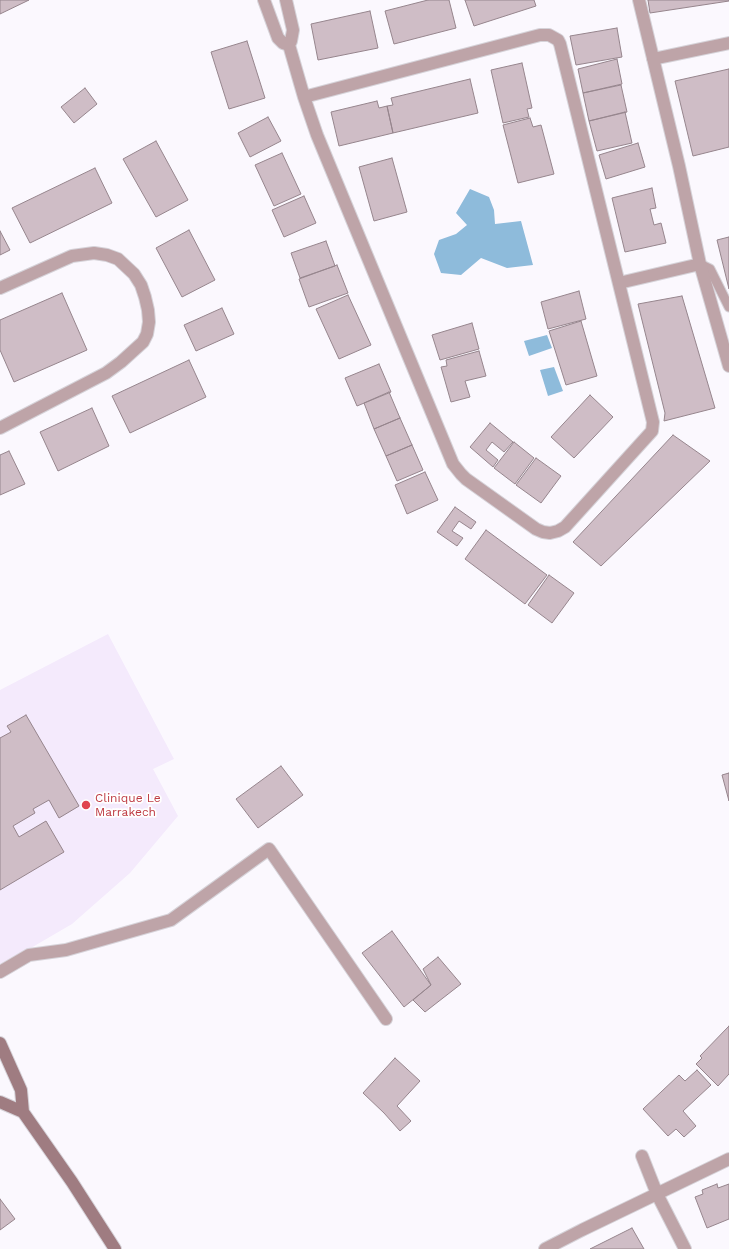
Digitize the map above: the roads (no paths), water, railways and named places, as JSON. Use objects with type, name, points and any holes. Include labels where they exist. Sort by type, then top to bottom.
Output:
[{"type":"street","points":[[264,0],[278,38],[283,43],[289,45]]},
{"type":"street","points":[[286,0],[293,30],[289,45],[304,97],[317,135],[453,464],[466,479],[536,529],[550,533],[565,527],[652,431],[653,422],[560,44],[554,37],[549,35],[540,35],[304,97]]},
{"type":"street","points":[[639,0],[679,166],[700,264],[729,366]]},
{"type":"street","points":[[653,59],[729,43]]},
{"type":"street","points":[[0,288],[72,256],[89,253],[107,255],[118,259],[134,274],[145,297],[149,322],[147,334],[138,348],[106,373],[0,428]]},
{"type":"street","points":[[619,282],[700,264]]},
{"type":"street","points":[[0,972],[29,955],[66,950],[172,920],[270,849],[386,1019]]},
{"type":"street","points":[[0,1043],[21,1090],[23,1112],[72,1182],[115,1249]]},
{"type":"street","points":[[0,1102],[23,1112]]},
{"type":"street","points":[[642,1156],[657,1194],[685,1249]]},
{"type":"street","points":[[545,1249],[729,1159]]},
{"type":"lane","points":[[700,264],[710,269],[729,306]]},
{"type":"water","points":[[470,189],[489,197],[494,210],[495,224],[521,221],[533,265],[507,268],[481,258],[461,275],[441,273],[434,254],[439,240],[456,234],[467,225],[456,213]]},
{"type":"water","points":[[547,335],[552,348],[529,356],[524,341]]},
{"type":"water","points":[[554,367],[563,391],[548,396],[540,370]]},
{"type":"place","name":"Clinique Le Marrakech","points":[[86,805]]}]
